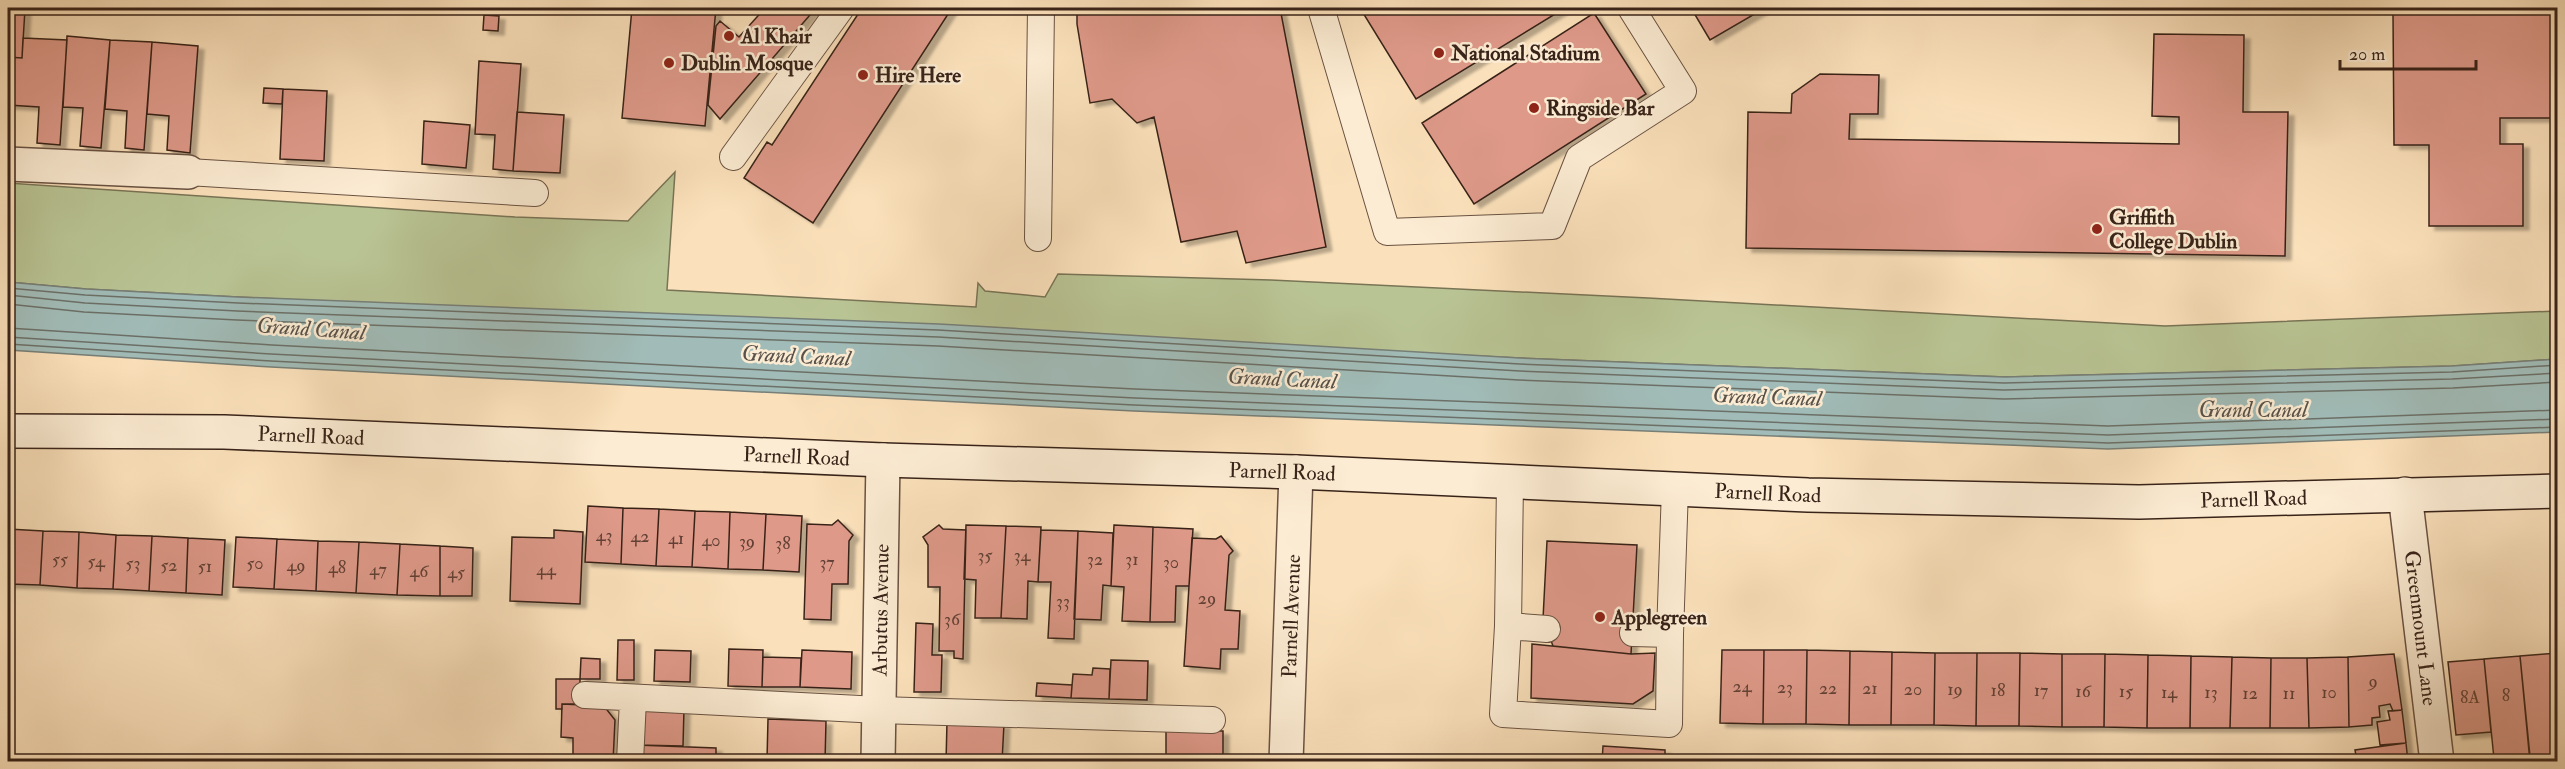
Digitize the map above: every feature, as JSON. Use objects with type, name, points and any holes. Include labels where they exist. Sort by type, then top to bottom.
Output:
[{"type":"main road","points":[[8,164],[188,172]]},
{"type":"main road","name":"Parnell Road","points":[[8,431],[224,432],[883,460],[1296,472],[1808,495],[2139,502],[2558,491]]},
{"type":"main road","name":"Arbutus Avenue","points":[[878,762],[883,460]]},
{"type":"main road","name":"Parnell Avenue","points":[[1286,762],[1296,472]]},
{"type":"main road","name":"Greenmount Lane","points":[[2405,494],[2437,762]]},
{"type":"lane","points":[[733,157],[841,8]]},
{"type":"lane","points":[[1038,238],[1041,8]]},
{"type":"lane","points":[[1321,8],[1387,232],[1552,226],[1579,158],[1683,91],[1630,8]]},
{"type":"lane","points":[[188,172],[536,193]]},
{"type":"lane","points":[[1510,482],[1508,626],[1503,714],[1669,724],[1675,488]]},
{"type":"lane","points":[[1508,626],[1547,628]]},
{"type":"lane","points":[[1633,633],[1670,634]]},
{"type":"lane","points":[[585,695],[879,710],[1212,720]]},
{"type":"lane","points":[[630,762],[633,699]]},
{"type":"green space","points":[[675,172],[667,290],[976,307],[978,283],[985,291],[1045,297],[1058,274],[1271,280],[2165,326],[2557,311],[2557,359],[2452,366],[2005,377],[1520,358],[238,297],[86,289],[8,282],[8,183],[515,217],[628,221]]},
{"type":"water","name":"Grand Canal","points":[[8,282],[86,289],[238,297],[939,324],[1520,358],[2005,377],[2452,366],[2557,359],[2557,432],[2108,449],[1134,411],[271,367],[8,350]]},
{"type":"building","points":[[8,8],[25,9],[22,58],[8,57]]},
{"type":"building","name":"Dublin Mosque","points":[[632,8],[716,8],[705,126],[622,118]]},
{"type":"building","points":[[765,8],[816,8],[720,119],[708,105],[716,26],[720,21],[739,37]]},
{"type":"building","name":"Hire Here","points":[[862,8],[952,8],[813,223],[744,178],[767,142],[772,145]]},
{"type":"building","points":[[1077,8],[1280,8],[1326,247],[1246,263],[1237,231],[1181,242],[1154,117],[1137,123],[1112,99],[1090,103],[1077,24]]},
{"type":"building","name":"National Stadium","points":[[1360,8],[1565,8],[1416,99]]},
{"type":"building","points":[[1691,8],[1765,8],[1710,40]]},
{"type":"building","name":"Ringside Bar","points":[[1594,13],[1646,94],[1474,204],[1422,123]]},
{"type":"building","points":[[2393,14],[2558,14],[2558,118],[2500,118],[2500,144],[2523,144],[2523,226],[2429,226],[2429,145],[2394,145]]},
{"type":"building","points":[[484,15],[499,16],[498,31],[483,30]]},
{"type":"building","points":[[2154,34],[2244,35],[2243,112],[2288,112],[2285,256],[1746,248],[1748,112],[1791,113],[1792,94],[1820,74],[1879,75],[1878,114],[1850,114],[1849,139],[2179,144],[2179,117],[2152,116]]},
{"type":"building","points":[[67,36],[110,40],[101,148],[80,146],[83,108],[63,107]]},
{"type":"building","points":[[23,38],[67,40],[60,145],[37,143],[39,107],[8,105],[9,57],[22,58]]},
{"type":"building","points":[[110,40],[152,42],[144,150],[125,148],[127,111],[105,109]]},
{"type":"building","points":[[152,42],[198,46],[190,153],[167,150],[169,116],[147,114]]},
{"type":"building","points":[[479,61],[521,64],[513,171],[493,169],[495,135],[475,134]]},
{"type":"building","points":[[264,88],[283,89],[282,104],[263,103]]},
{"type":"building","points":[[283,89],[327,91],[324,161],[280,159]]},
{"type":"building","points":[[517,112],[564,115],[560,173],[513,171]]},
{"type":"building","points":[[424,121],[470,125],[466,168],[422,164]]},
{"type":"building","points":[[588,506],[623,508],[621,564],[585,562]]},
{"type":"building","points":[[623,508],[659,509],[656,566],[621,564]]},
{"type":"building","points":[[659,509],[695,511],[692,567],[656,566]]},
{"type":"building","points":[[695,511],[730,512],[728,569],[692,567]]},
{"type":"building","points":[[730,512],[766,514],[763,570],[728,569]]},
{"type":"building","points":[[766,514],[802,516],[799,572],[763,570]]},
{"type":"building","points":[[838,520],[853,535],[849,541],[848,584],[832,584],[831,620],[804,619],[807,524],[832,525]]},
{"type":"building","points":[[939,525],[943,529],[966,530],[963,659],[954,658],[954,651],[939,651],[940,587],[928,587],[928,545],[923,537]]},
{"type":"building","points":[[966,525],[1006,526],[1001,618],[975,618],[976,580],[964,579]]},
{"type":"building","points":[[1114,525],[1153,527],[1150,622],[1122,621],[1124,587],[1111,586]]},
{"type":"building","points":[[1006,526],[1041,527],[1038,582],[1028,581],[1027,619],[1001,618]]},
{"type":"building","points":[[1153,527],[1193,529],[1189,586],[1176,586],[1175,622],[1150,622]]},
{"type":"building","points":[[8,529],[43,531],[40,585],[8,584]]},
{"type":"building","points":[[554,530],[583,532],[580,604],[510,601],[512,537],[554,538]]},
{"type":"building","points":[[1041,530],[1078,531],[1074,639],[1048,638],[1051,582],[1038,582]]},
{"type":"building","points":[[43,531],[79,532],[77,588],[40,585]]},
{"type":"building","points":[[1078,531],[1113,533],[1111,586],[1103,585],[1101,620],[1074,619]]},
{"type":"building","points":[[79,532],[116,535],[113,589],[77,588]]},
{"type":"building","points":[[116,535],[152,536],[149,591],[113,589]]},
{"type":"building","points":[[152,536],[188,538],[186,593],[149,591]]},
{"type":"building","points":[[1221,536],[1233,551],[1229,555],[1225,610],[1240,611],[1238,649],[1221,649],[1220,669],[1184,666],[1192,538],[1216,539]]},
{"type":"building","points":[[236,537],[277,539],[274,589],[233,587]]},
{"type":"building","points":[[188,538],[225,540],[222,595],[186,593]]},
{"type":"building","points":[[277,539],[318,541],[316,591],[274,589]]},
{"type":"building","points":[[318,541],[359,542],[356,593],[316,591]]},
{"type":"building","points":[[1547,541],[1637,545],[1631,654],[1553,646],[1543,619]]},
{"type":"building","points":[[359,542],[400,544],[397,595],[356,593]]},
{"type":"building","points":[[400,544],[440,546],[440,596],[397,595]]},
{"type":"building","points":[[440,546],[473,548],[472,596],[440,596]]},
{"type":"building","points":[[916,623],[933,624],[932,655],[942,655],[941,692],[914,692]]},
{"type":"building","points":[[618,640],[634,640],[634,680],[617,680]]},
{"type":"building","points":[[1532,644],[1631,654],[1655,653],[1653,691],[1633,704],[1531,698]]},
{"type":"building","points":[[729,649],[763,650],[762,687],[728,686]]},
{"type":"building","points":[[655,650],[691,651],[690,682],[654,681]]},
{"type":"building","points":[[802,650],[852,652],[851,689],[800,687]]},
{"type":"building","points":[[1722,650],[1764,650],[1763,724],[1720,723]]},
{"type":"building","points":[[1764,650],[1807,650],[1806,724],[1763,724]]},
{"type":"building","points":[[1807,650],[1850,651],[1849,725],[1806,724]]},
{"type":"building","points":[[1850,651],[1892,652],[1891,725],[1849,725]]},
{"type":"building","points":[[1892,652],[1935,653],[1934,725],[1891,725]]},
{"type":"building","points":[[1935,653],[1977,653],[1976,726],[1934,725]]},
{"type":"building","points":[[1977,653],[2020,653],[2019,726],[1976,726]]},
{"type":"building","points":[[2020,653],[2062,654],[2062,727],[2019,726]]},
{"type":"building","points":[[2558,653],[2558,688],[2554,689],[2558,762],[2530,762],[2520,656]]},
{"type":"building","points":[[2062,654],[2105,654],[2104,727],[2062,727]]},
{"type":"building","points":[[2105,654],[2148,655],[2147,728],[2104,727]]},
{"type":"building","points":[[2394,654],[2402,710],[2393,711],[2390,704],[2379,706],[2380,717],[2372,718],[2372,725],[2349,727],[2348,657]]},
{"type":"building","points":[[2148,655],[2191,656],[2190,728],[2147,728]]},
{"type":"building","points":[[2191,656],[2232,657],[2230,728],[2190,728]]},
{"type":"building","points":[[2520,656],[2530,756],[2494,759],[2484,659]]},
{"type":"building","points":[[763,657],[801,658],[800,687],[762,687]]},
{"type":"building","points":[[2232,657],[2271,658],[2270,728],[2230,728]]},
{"type":"building","points":[[2348,657],[2349,727],[2309,728],[2307,658]]},
{"type":"building","points":[[581,658],[600,659],[600,679],[580,679]]},
{"type":"building","points":[[2271,658],[2307,658],[2309,728],[2270,728]]},
{"type":"building","points":[[2484,659],[2491,732],[2456,735],[2448,662]]},
{"type":"building","points":[[1111,660],[1148,661],[1147,700],[1109,699]]},
{"type":"building","points":[[1093,668],[1110,669],[1109,699],[1071,698],[1073,674],[1092,675]]},
{"type":"building","points":[[556,679],[580,679],[580,704],[562,704],[562,709],[556,709]]},
{"type":"building","points":[[1037,683],[1072,685],[1071,698],[1036,696]]},
{"type":"building","points":[[562,704],[604,706],[615,720],[613,762],[573,762],[573,738],[561,737]]},
{"type":"building","points":[[648,708],[684,709],[683,746],[636,745],[637,725]]},
{"type":"building","points":[[2402,710],[2406,743],[2380,745],[2377,722],[2390,720],[2388,711]]},
{"type":"building","points":[[768,719],[826,721],[825,762],[767,760]]},
{"type":"building","points":[[947,722],[1004,724],[1002,762],[946,762]]},
{"type":"building","points":[[1166,730],[1223,731],[1223,762],[1166,762]]},
{"type":"building","points":[[2406,743],[2408,762],[2357,762],[2355,750]]},
{"type":"building","points":[[636,745],[716,748],[716,762],[636,762]]},
{"type":"building","points":[[1603,746],[1665,750],[1665,762],[1602,762]]},
{"type":"place","name":"Al Khair","points":[[729,36]]},
{"type":"place","name":"National Stadium","points":[[1439,53]]},
{"type":"place","name":"Dublin Mosque","points":[[669,63]]},
{"type":"place","name":"Hire Here","points":[[863,75]]},
{"type":"place","name":"Ringside Bar","points":[[1534,108]]},
{"type":"place","name":"Griffith College Dublin","points":[[2097,229]]},
{"type":"place","name":"Applegreen","points":[[1600,617]]}]
